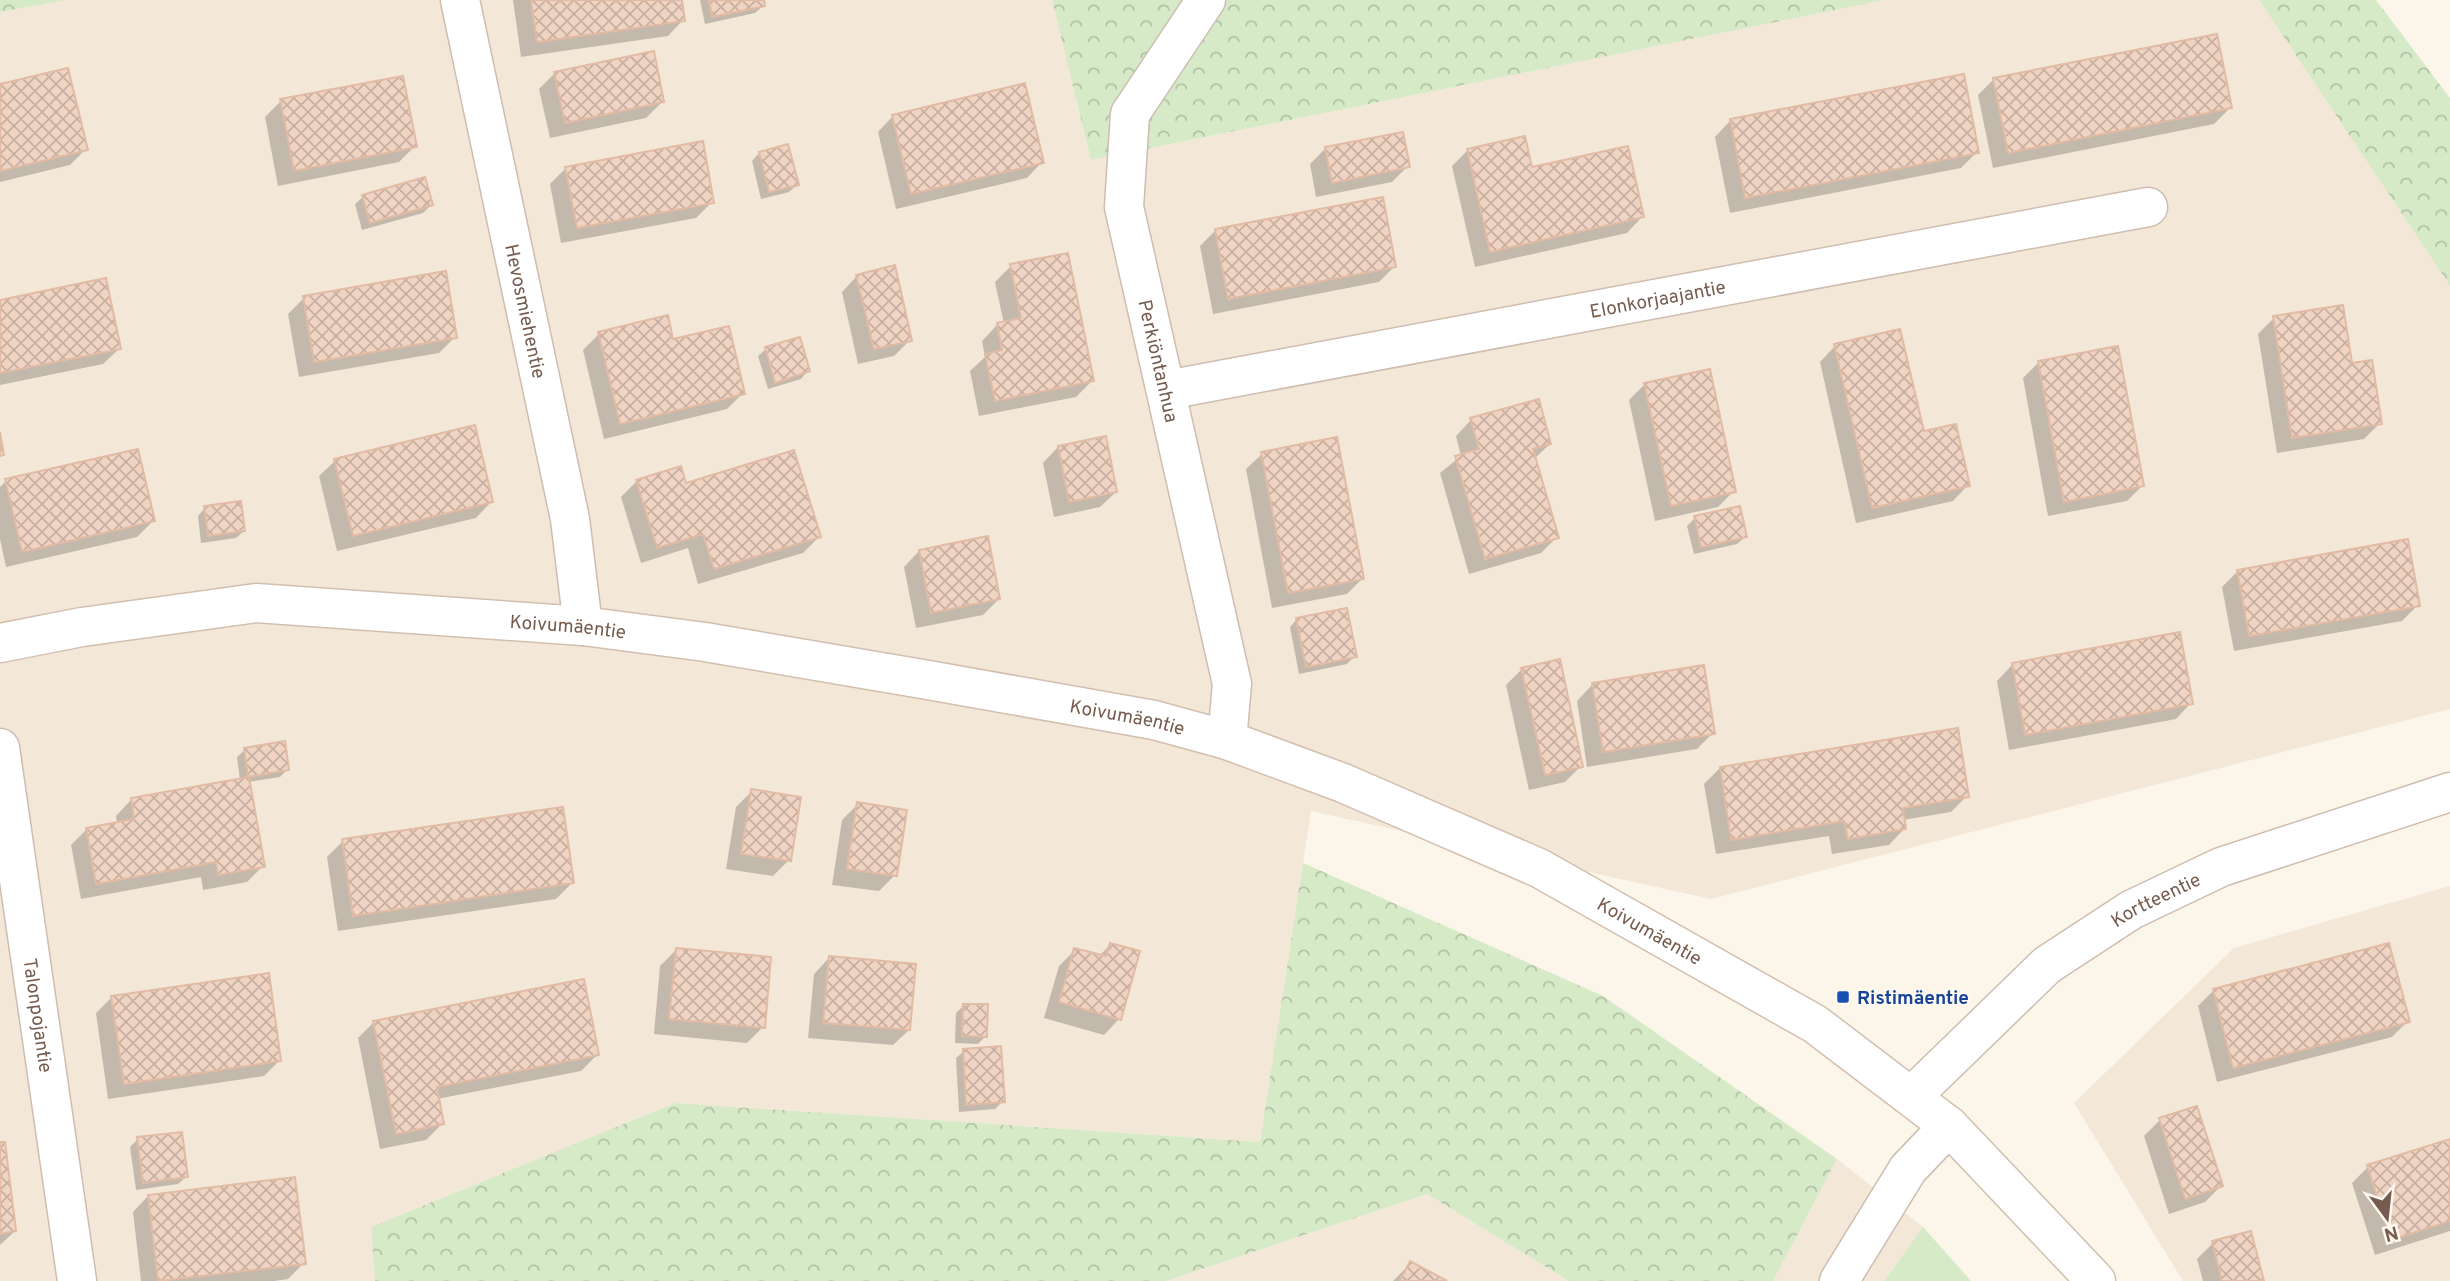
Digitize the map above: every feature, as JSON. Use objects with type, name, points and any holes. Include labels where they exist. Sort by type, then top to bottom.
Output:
[{"type":"street","name":"Hevosmiehentie","points":[[460,0],[570,519],[583,626]]},
{"type":"street","name":"Perkiöntanhua","points":[[1206,0],[1130,114],[1124,207],[1232,684],[1227,740]]},
{"type":"street","name":"Elonkorjaajantie","points":[[1167,390],[2148,207]]},
{"type":"street","name":"Koivumäentie","points":[[0,643],[82,627],[256,603],[583,626],[705,642],[941,682],[1154,720],[1227,740],[1343,783],[1539,868],[1815,1024],[1949,1126],[2096,1281]]},
{"type":"street","name":"Talonpojantie","points":[[0,748],[77,1281]]},
{"type":"street","name":"Kortteentie","points":[[1912,1096],[2047,965],[2131,909],[2221,867],[2450,792]]},
{"type":"street","points":[[1839,1281],[1908,1169],[1949,1126]]},
{"type":"shaded area","points":[[67,0],[1052,0],[1091,160],[1885,0],[2259,0],[2450,286],[2450,709],[1711,899],[1311,811],[1260,1142],[675,1103],[371,1227],[375,1281],[0,1281],[0,12]]},
{"type":"shaded area","points":[[2450,886],[2450,1281],[2183,1281],[2074,1103],[2234,948]]},
{"type":"shaded area","points":[[1837,1159],[1923,1227],[1884,1281],[1773,1281]]},
{"type":"shaded area","points":[[1427,1194],[1569,1281],[1166,1281]]},
{"type":"green space","points":[[0,0],[67,0],[0,12]]},
{"type":"green space","points":[[1052,0],[1885,0],[1091,160]]},
{"type":"green space","points":[[2259,0],[2376,0],[2450,98],[2450,286]]},
{"type":"green space","points":[[1303,863],[1603,996],[1837,1159],[1773,1281],[1569,1281],[1427,1194],[1166,1281],[375,1281],[371,1227],[675,1103],[1260,1142]]},
{"type":"green space","points":[[1923,1227],[1971,1281],[1884,1281]]},
{"type":"building","points":[[531,0],[682,0],[685,21],[537,42]]},
{"type":"building","points":[[709,0],[764,0],[765,6],[712,17]]},
{"type":"building","points":[[2217,34],[2232,108],[2008,153],[1993,78]]},
{"type":"building","points":[[654,51],[664,102],[565,123],[554,72]]},
{"type":"building","points":[[68,68],[88,150],[0,171],[0,84]]},
{"type":"building","points":[[1964,74],[1979,153],[1745,198],[1730,119]]},
{"type":"building","points":[[403,76],[417,147],[294,171],[280,99]]},
{"type":"building","points":[[1025,83],[1044,163],[911,194],[892,115]]},
{"type":"building","points":[[1403,132],[1410,167],[1332,183],[1325,147]]},
{"type":"building","points":[[1525,136],[1532,167],[1628,146],[1644,217],[1490,252],[1467,149]]},
{"type":"building","points":[[703,141],[714,203],[577,228],[565,167]]},
{"type":"building","points":[[788,144],[799,185],[769,192],[759,152]]},
{"type":"building","points":[[425,177],[433,205],[370,223],[362,195]]},
{"type":"building","points":[[1383,197],[1396,267],[1228,299],[1215,229]]},
{"type":"building","points":[[1068,253],[1094,381],[995,401],[985,354],[1002,350],[997,323],[1021,318],[1010,264]]},
{"type":"building","points":[[895,265],[912,341],[874,349],[856,275]]},
{"type":"building","points":[[446,271],[457,338],[314,362],[303,296]]},
{"type":"building","points":[[106,278],[121,349],[0,373],[0,300]]},
{"type":"building","points":[[2343,305],[2352,363],[2372,360],[2382,424],[2292,438],[2273,316]]},
{"type":"building","points":[[668,315],[673,339],[729,326],[745,394],[620,424],[598,332]]},
{"type":"building","points":[[1900,329],[1924,431],[1956,424],[1970,486],[1872,508],[1834,344]]},
{"type":"building","points":[[800,337],[810,371],[775,383],[765,347]]},
{"type":"building","points":[[2118,346],[2144,486],[2064,502],[2038,361]]},
{"type":"building","points":[[1710,369],[1736,492],[1671,506],[1644,383]]},
{"type":"building","points":[[1539,399],[1551,444],[1533,449],[1559,538],[1485,559],[1455,456],[1479,449],[1470,418]]},
{"type":"building","points":[[475,425],[493,502],[353,536],[334,459]]},
{"type":"building","points":[[0,432],[4,455],[0,456]]},
{"type":"building","points":[[1106,436],[1117,492],[1069,502],[1058,446]]},
{"type":"building","points":[[1337,437],[1364,579],[1288,593],[1261,452]]},
{"type":"building","points":[[138,449],[155,521],[22,552],[5,479]]},
{"type":"building","points":[[794,450],[821,537],[714,569],[703,534],[657,548],[636,480],[681,466],[686,483]]},
{"type":"building","points":[[241,501],[245,531],[208,536],[204,506]]},
{"type":"building","points":[[1740,506],[1747,537],[1701,547],[1694,516]]},
{"type":"building","points":[[988,536],[1000,599],[931,613],[919,550]]},
{"type":"building","points":[[2408,539],[2420,606],[2249,636],[2237,570]]},
{"type":"building","points":[[1347,608],[1357,657],[1306,667],[1296,618]]},
{"type":"building","points":[[2180,632],[2193,704],[2025,735],[2012,663]]},
{"type":"building","points":[[1560,659],[1583,767],[1545,775],[1521,668]]},
{"type":"building","points":[[1704,665],[1715,734],[1603,752],[1592,683]]},
{"type":"building","points":[[1958,728],[1969,797],[1903,808],[1906,829],[1848,839],[1844,821],[1731,840],[1720,767]]},
{"type":"building","points":[[285,741],[289,770],[248,777],[244,748]]},
{"type":"building","points":[[249,777],[265,867],[218,875],[216,862],[96,884],[86,828],[134,819],[131,798]]},
{"type":"building","points":[[751,789],[801,797],[791,861],[741,854]]},
{"type":"building","points":[[857,802],[907,810],[897,876],[847,869]]},
{"type":"building","points":[[563,807],[574,883],[353,916],[342,839]]},
{"type":"building","points":[[1110,943],[1140,951],[1121,1020],[1059,1002],[1074,948],[1106,956]]},
{"type":"building","points":[[2389,943],[2410,1022],[2233,1068],[2213,989]]},
{"type":"building","points":[[676,948],[771,957],[765,1028],[669,1019]]},
{"type":"building","points":[[829,956],[916,964],[910,1030],[823,1023]]},
{"type":"building","points":[[269,973],[281,1061],[124,1084],[111,996]]},
{"type":"building","points":[[584,979],[599,1055],[437,1087],[444,1124],[396,1134],[373,1021]]},
{"type":"building","points":[[963,1004],[988,1004],[987,1037],[962,1036]]},
{"type":"building","points":[[1001,1046],[1005,1102],[966,1105],[963,1049]]},
{"type":"building","points":[[2197,1106],[2223,1186],[2185,1199],[2159,1118]]},
{"type":"building","points":[[182,1132],[188,1177],[143,1183],[137,1137]]},
{"type":"building","points":[[2450,1139],[2450,1221],[2391,1240],[2367,1165]]},
{"type":"building","points":[[0,1142],[5,1142],[16,1231],[0,1234]]},
{"type":"building","points":[[295,1177],[306,1264],[158,1281],[148,1195]]},
{"type":"building","points":[[2251,1231],[2264,1281],[2222,1281],[2212,1241]]},
{"type":"building","points":[[1410,1261],[1447,1281],[1400,1281]]},
{"type":"place","name":"Ristimäentie","points":[[1843,997]]}]
